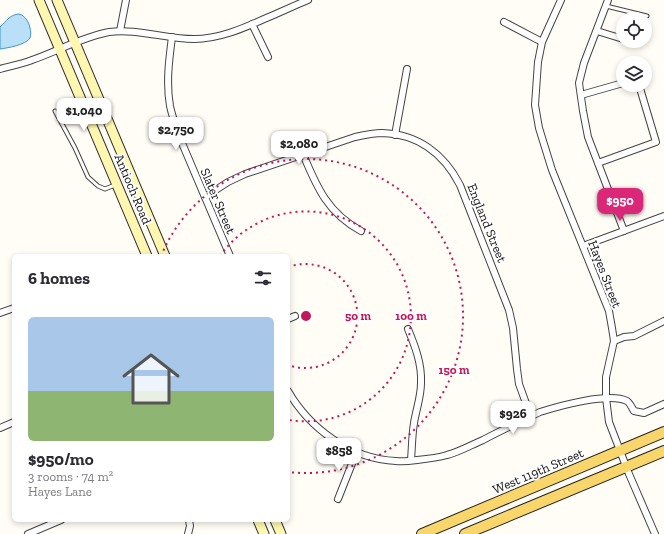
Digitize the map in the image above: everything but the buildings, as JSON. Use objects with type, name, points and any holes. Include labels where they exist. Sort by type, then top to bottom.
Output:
[{"type":"main road","name":"Antioch Road","points":[[39,0],[146,254]]},
{"type":"main road","name":"Antioch Road","points":[[57,0],[163,254]]},
{"type":"main road","name":"West 119th Street","points":[[422,534],[664,432]]},
{"type":"main road","points":[[465,534],[664,450]]},
{"type":"main road","points":[[259,522],[264,534]]},
{"type":"main road","points":[[276,522],[281,534]]},
{"type":"street","points":[[120,31],[126,0]]},
{"type":"street","points":[[0,69],[32,60],[93,35],[110,32],[120,31],[195,39],[220,36],[234,32],[308,0]]},
{"type":"street","name":"Hayes Street","points":[[561,0],[542,42],[538,62],[535,105],[539,128],[552,170],[609,311],[614,342],[606,377],[606,398],[609,422],[626,467],[655,534]]},
{"type":"street","points":[[607,3],[584,63],[579,83],[588,137],[624,230]]},
{"type":"street","points":[[504,22],[542,42]]},
{"type":"street","points":[[252,24],[268,57]]},
{"type":"street","points":[[597,31],[616,37]]},
{"type":"street","name":"Slater Street","points":[[172,37],[168,74],[170,106],[179,136],[229,254]]},
{"type":"street","points":[[395,135],[407,69]]},
{"type":"street","points":[[581,95],[616,85]]},
{"type":"street","points":[[598,163],[656,142],[641,92]]},
{"type":"street","name":"England Street","points":[[205,198],[228,182],[245,174],[355,137],[370,134],[383,133],[405,137],[417,141],[436,153],[447,164],[460,185],[509,310],[513,328],[519,384],[531,417]]},
{"type":"street","points":[[303,154],[312,177],[329,204],[349,225],[361,231]]},
{"type":"street","points":[[582,246],[664,216]]},
{"type":"street","points":[[0,313],[12,309]]},
{"type":"street","points":[[290,318],[295,316]]},
{"type":"street","points":[[614,342],[624,337],[634,336],[664,321]]},
{"type":"street","points":[[408,329],[418,356],[421,383],[421,392],[413,435],[412,460]]},
{"type":"street","points":[[290,394],[297,406],[329,437],[350,449],[367,455],[396,461],[432,459],[448,455],[531,417],[554,408],[574,403],[606,398],[621,399],[629,402],[634,411],[644,413],[664,404]]},
{"type":"street","points":[[0,428],[12,423]]},
{"type":"street","points":[[338,499],[357,451]]},
{"type":"street","points":[[28,534],[56,522]]},
{"type":"street","points":[[188,534],[190,522]]},
{"type":"lane","points":[[607,3],[635,12]]},
{"type":"lane","points":[[54,111],[75,148],[88,177],[98,186],[105,188],[117,184]]},
{"type":"water","points":[[18,14],[22,15],[26,19],[30,26],[30,38],[25,43],[0,49],[0,27],[10,17]]}]
